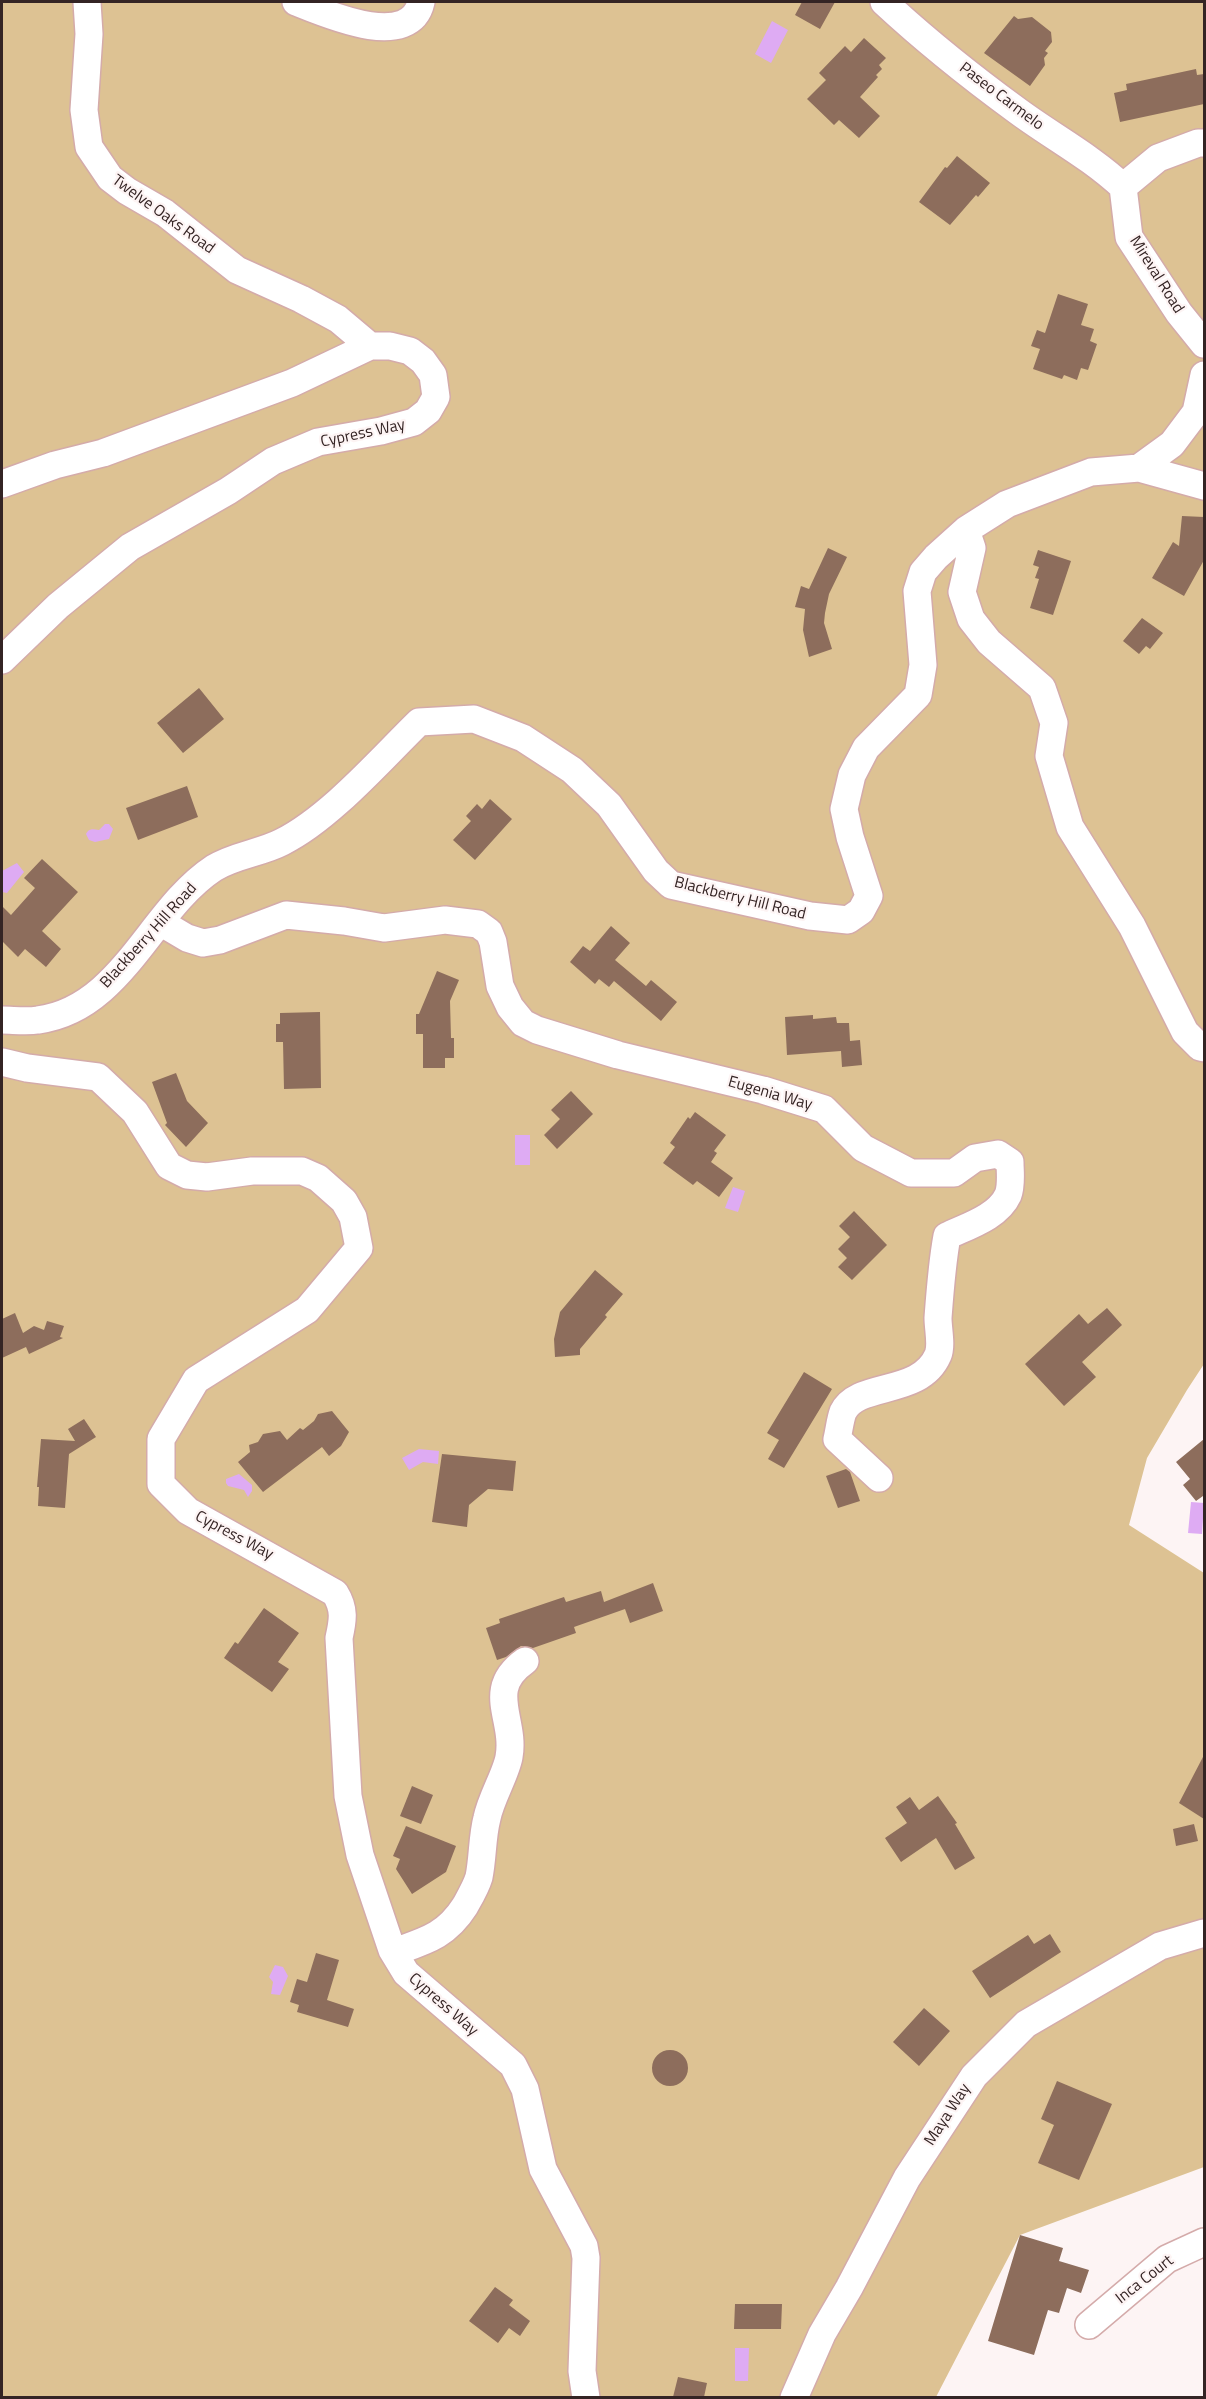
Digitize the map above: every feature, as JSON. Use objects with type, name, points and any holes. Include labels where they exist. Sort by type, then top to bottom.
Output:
[{"type":"street","name":"Twelve Oaks Road","points":[[87,2],[89,34],[84,110],[88,147],[110,178],[127,191],[165,213],[237,270],[301,299],[338,319],[370,346]]},
{"type":"street","points":[[296,2],[360,23],[391,27],[406,24],[419,12],[422,2]]},
{"type":"street","name":"Paseo Carmelo","points":[[884,2],[914,30],[1016,111],[1090,159],[1123,187]]},
{"type":"street","points":[[1123,187],[1158,158],[1198,143],[1204,143]]},
{"type":"street","name":"Mireval Road","points":[[1123,187],[1130,237],[1179,313],[1204,344]]},
{"type":"street","name":"Cypress Way","points":[[2,484],[55,465],[103,453],[282,387],[370,346],[390,346],[410,351],[433,375],[436,397],[428,411],[414,422],[381,431],[318,442],[273,460],[228,491],[130,547],[57,606],[2,660]]},
{"type":"street","points":[[1138,468],[1172,444],[1196,412],[1204,375]]},
{"type":"street","name":"Blackberry Hill Road","points":[[2,1020],[37,1020],[57,1016],[86,1001],[111,981],[188,889],[215,867],[281,842],[319,819],[420,722],[474,719],[523,738],[572,770],[609,805],[656,871],[671,885],[810,916],[848,920],[861,911],[869,897],[850,837],[844,809],[852,775],[866,748],[918,695],[923,665],[917,591],[922,572],[966,530],[1007,504],[1091,472],[1138,468],[1204,486]]},
{"type":"street","points":[[966,530],[972,548],[962,592],[971,619],[989,642],[1042,688],[1054,723],[1049,756],[1070,826],[1132,926],[1185,1032],[1200,1047],[1204,1048]]},
{"type":"street","name":"Eugenia Way","points":[[160,922],[187,938],[203,943],[220,940],[286,915],[384,928],[445,920],[478,924],[489,932],[493,942],[500,986],[510,1007],[523,1023],[537,1030],[618,1056],[764,1090],[824,1109],[863,1148],[911,1173],[954,1173],[975,1158],[998,1154],[1010,1162],[1011,1180],[1008,1195],[993,1214],[947,1236],[938,1320],[939,1354],[924,1373],[898,1386],[863,1394],[844,1411],[837,1439],[879,1478]]},
{"type":"street","name":"Cypress Way","points":[[2,1062],[27,1068],[98,1077],[135,1112],[169,1166],[187,1175],[207,1177],[252,1171],[302,1171],[318,1178],[332,1189],[344,1201],[353,1217],[359,1248],[307,1310],[196,1380],[161,1439],[161,1484],[188,1512],[335,1593],[341,1602],[344,1614],[339,1638],[348,1796],[360,1855],[394,1952],[406,1973],[513,2065],[525,2089],[543,2169],[584,2246],[586,2258],[582,2371],[586,2397]]},
{"type":"street","points":[[394,1952],[435,1937],[445,1930],[472,1894],[479,1878],[484,1829],[490,1806],[509,1759],[510,1737],[503,1688],[511,1671],[525,1661]]},
{"type":"street","name":"Maya Way","points":[[794,2397],[822,2334],[907,2178],[974,2076],[1026,2024],[1160,1946],[1204,1933]]},
{"type":"street","name":"Inca Court","points":[[1089,2325],[1167,2259],[1204,2242]]},
{"type":"shaded area","points":[[2,2],[1204,2],[1204,1364],[1147,1458],[1129,1525],[1204,1573],[1204,2167],[1020,2235],[936,2397],[2,2398]]},
{"type":"shaded area","points":[[772,21],[788,30],[771,63],[755,54]]},
{"type":"shaded area","points":[[105,824],[109,824],[113,829],[109,839],[95,842],[89,840],[86,834],[88,831],[99,830]]},
{"type":"shaded area","points":[[17,863],[24,872],[7,893],[2,892],[2,871]]},
{"type":"shaded area","points":[[515,1135],[530,1135],[530,1165],[515,1165]]},
{"type":"shaded area","points":[[733,1187],[745,1191],[738,1212],[725,1208]]},
{"type":"shaded area","points":[[419,1449],[439,1451],[438,1464],[423,1462],[409,1470],[402,1458]]},
{"type":"shaded area","points":[[239,1474],[252,1485],[252,1491],[248,1497],[244,1490],[228,1486],[226,1483],[226,1479]]},
{"type":"shaded area","points":[[1191,1502],[1204,1503],[1202,1534],[1188,1533]]},
{"type":"shaded area","points":[[275,1965],[283,1967],[288,1976],[280,1995],[271,1994],[273,1982],[269,1977]]},
{"type":"shaded area","points":[[735,2348],[749,2348],[748,2381],[735,2381]]},
{"type":"building","points":[[802,2],[835,2],[820,29],[795,15]]},
{"type":"building","points":[[1014,16],[1018,19],[1032,17],[1051,32],[1052,42],[1045,51],[1048,53],[1044,58],[1045,65],[1030,86],[984,53]]},
{"type":"building","points":[[864,38],[886,58],[879,65],[882,69],[876,75],[878,77],[860,97],[880,116],[859,138],[839,120],[834,125],[807,99],[826,80],[819,73],[845,46],[851,52]]},
{"type":"building","points":[[1196,69],[1197,75],[1204,74],[1204,104],[1120,122],[1114,93],[1127,90],[1126,84]]},
{"type":"building","points":[[957,156],[990,183],[978,197],[976,195],[950,225],[919,202],[945,167],[947,168]]},
{"type":"building","points":[[1058,294],[1088,304],[1081,325],[1094,329],[1090,341],[1097,344],[1088,370],[1081,368],[1077,380],[1064,375],[1062,379],[1033,369],[1040,349],[1031,346],[1037,330],[1045,333]]},
{"type":"building","points":[[1182,516],[1204,517],[1204,560],[1184,596],[1152,578],[1173,542],[1179,546]]},
{"type":"building","points":[[828,548],[847,557],[829,594],[825,613],[824,623],[832,649],[809,657],[803,630],[805,609],[795,607],[801,586],[809,589]]},
{"type":"building","points":[[1038,550],[1071,561],[1053,615],[1030,608],[1039,579],[1035,578],[1039,567],[1033,565]]},
{"type":"building","points":[[1142,618],[1163,633],[1150,649],[1146,646],[1139,654],[1123,641]]},
{"type":"building","points":[[199,688],[224,719],[183,753],[157,723]]},
{"type":"building","points":[[187,786],[198,817],[138,840],[126,808]]},
{"type":"building","points":[[490,799],[512,819],[475,860],[453,840],[471,821],[466,816],[477,804],[482,809]]},
{"type":"building","points":[[42,859],[78,892],[42,931],[61,949],[46,967],[25,949],[18,957],[2,941],[2,906],[11,915],[35,888],[24,878]]},
{"type":"building","points":[[611,926],[630,943],[615,960],[646,986],[651,980],[677,1002],[661,1021],[614,981],[609,987],[599,979],[595,984],[570,962],[583,946],[590,951]]},
{"type":"building","points":[[437,971],[459,980],[450,1001],[454,1058],[445,1058],[445,1068],[423,1068],[423,1034],[416,1034],[416,1014],[419,1014]]},
{"type":"building","points":[[320,1012],[321,1088],[284,1089],[283,1042],[276,1042],[276,1024],[280,1024],[280,1013]]},
{"type":"building","points":[[813,1015],[813,1019],[836,1017],[837,1023],[849,1023],[850,1041],[860,1040],[862,1065],[842,1067],[841,1051],[787,1055],[785,1017]]},
{"type":"building","points":[[176,1073],[187,1101],[208,1123],[186,1147],[165,1125],[167,1123],[152,1082]]},
{"type":"building","points":[[571,1091],[593,1114],[557,1149],[544,1135],[560,1119],[551,1110]]},
{"type":"building","points":[[695,1112],[726,1135],[714,1151],[717,1153],[711,1162],[733,1178],[719,1197],[697,1181],[693,1185],[663,1163],[675,1147],[670,1143],[688,1117],[690,1119]]},
{"type":"building","points":[[854,1211],[887,1245],[852,1280],[838,1267],[847,1258],[838,1249],[850,1237],[839,1226]]},
{"type":"building","points":[[595,1270],[623,1294],[580,1349],[580,1355],[555,1357],[554,1339],[560,1312]]},
{"type":"building","points":[[1107,1308],[1122,1325],[1082,1362],[1096,1377],[1064,1406],[1025,1364],[1079,1314],[1088,1324]]},
{"type":"building","points":[[15,1313],[23,1333],[34,1326],[44,1330],[47,1321],[64,1326],[60,1337],[63,1338],[29,1354],[26,1347],[2,1358],[2,1319]]},
{"type":"building","points":[[804,1372],[832,1389],[784,1468],[768,1459],[779,1440],[767,1433]]},
{"type":"building","points":[[332,1411],[349,1432],[341,1446],[329,1456],[322,1447],[263,1492],[238,1462],[250,1452],[249,1445],[258,1442],[263,1434],[280,1431],[287,1440],[300,1428],[303,1430],[314,1421],[318,1414]]},
{"type":"building","points":[[84,1419],[96,1437],[69,1454],[65,1508],[38,1506],[39,1487],[37,1487],[41,1439],[75,1441],[68,1429]]},
{"type":"building","points":[[1204,1439],[1204,1498],[1203,1496],[1196,1501],[1183,1485],[1190,1479],[1176,1462]]},
{"type":"building","points":[[442,1454],[516,1461],[513,1491],[488,1489],[469,1505],[467,1527],[432,1522]]},
{"type":"building","points":[[846,1469],[850,1472],[860,1501],[838,1508],[826,1476]]},
{"type":"building","points":[[653,1583],[663,1611],[630,1623],[625,1609],[574,1627],[576,1633],[533,1648],[521,1646],[506,1657],[497,1660],[486,1628],[500,1623],[499,1619],[564,1597],[566,1602],[601,1591],[604,1602]]},
{"type":"building","points":[[264,1608],[299,1633],[278,1662],[289,1669],[272,1692],[224,1658],[235,1642],[238,1644]]},
{"type":"building","points":[[1204,1755],[1204,1819],[1179,1803]]},
{"type":"building","points":[[412,1786],[433,1795],[421,1824],[400,1816]]},
{"type":"building","points":[[938,1796],[957,1823],[955,1824],[975,1858],[955,1870],[936,1838],[901,1862],[885,1838],[907,1823],[896,1807],[910,1797],[919,1810]]},
{"type":"building","points":[[1194,1824],[1198,1841],[1176,1846],[1173,1829]]},
{"type":"building","points":[[406,1826],[456,1846],[446,1872],[412,1894],[396,1869],[400,1859],[393,1856]]},
{"type":"building","points":[[1050,1934],[1061,1952],[990,1998],[972,1971],[1028,1935],[1034,1944]]},
{"type":"building","points":[[316,1953],[339,1960],[327,2000],[354,2009],[348,2027],[297,2012],[299,2005],[290,2002],[297,1979],[307,1982]]},
{"type":"building","points":[[924,2008],[950,2031],[919,2066],[893,2042]]},
{"type":"building","points":[[670,2050],[683,2055],[688,2068],[683,2081],[670,2086],[657,2081],[652,2068],[657,2055]]},
{"type":"building","points":[[1057,2081],[1112,2104],[1079,2180],[1038,2163],[1054,2125],[1041,2119]]},
{"type":"building","points":[[1020,2235],[1063,2248],[1059,2261],[1089,2270],[1081,2293],[1067,2288],[1059,2313],[1048,2310],[1034,2355],[988,2341]]},
{"type":"building","points":[[495,2287],[513,2300],[509,2305],[530,2321],[520,2336],[509,2328],[498,2343],[469,2321]]},
{"type":"building","points":[[735,2304],[782,2304],[781,2329],[734,2329]]},
{"type":"building","points":[[678,2377],[707,2383],[704,2397],[673,2397]]}]
